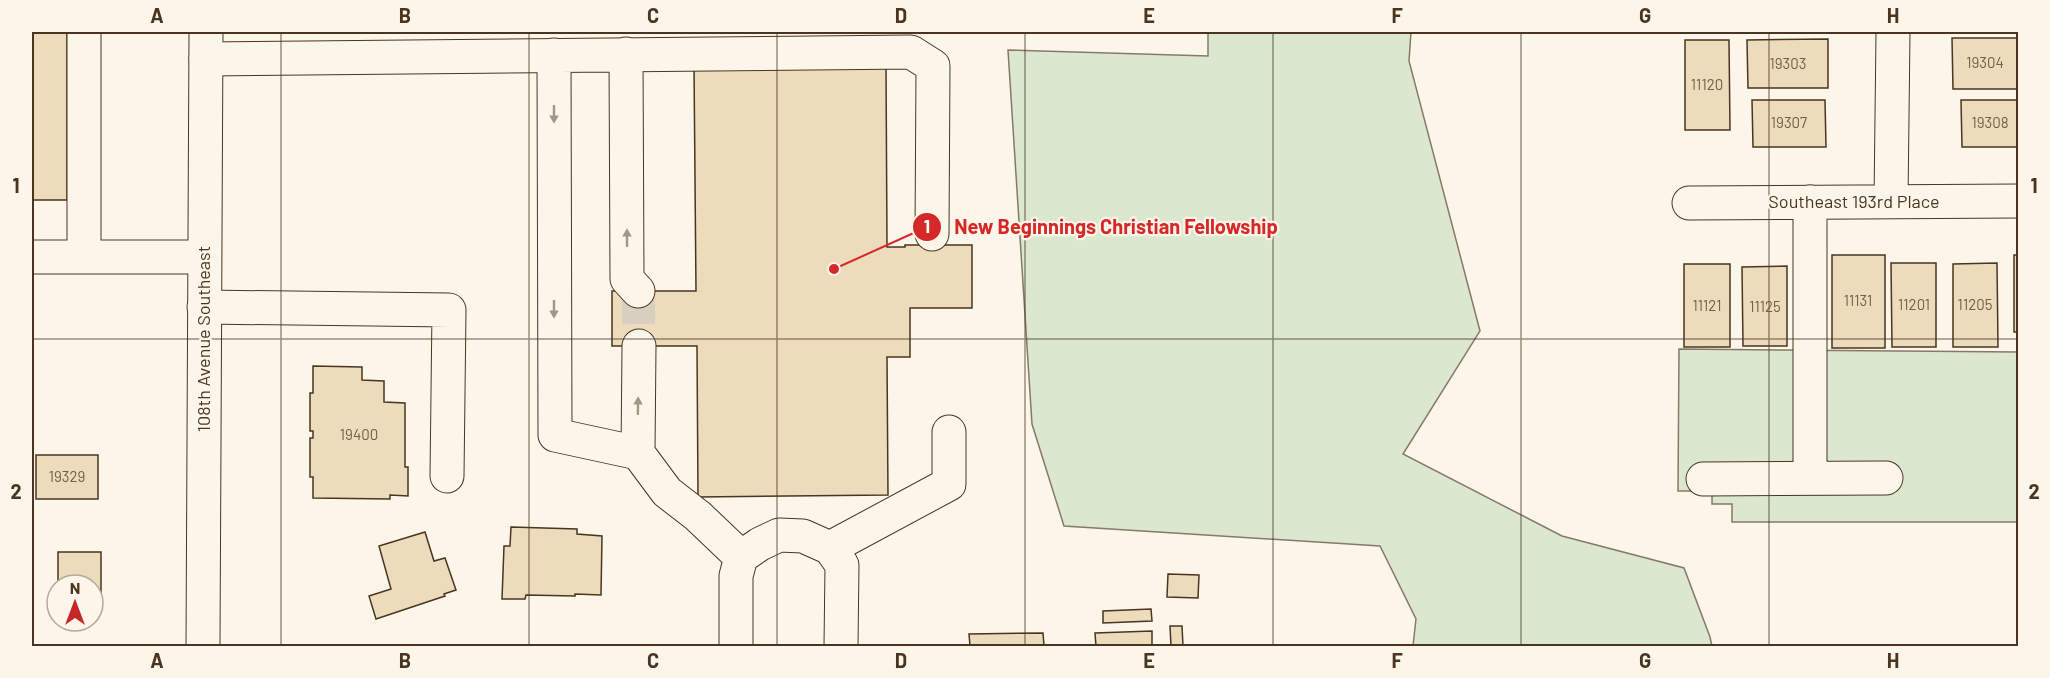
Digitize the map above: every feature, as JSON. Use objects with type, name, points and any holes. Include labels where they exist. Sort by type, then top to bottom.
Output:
[{"type":"main road","points":[[84,32],[84,256]]},
{"type":"main road","points":[[1891,201],[1893,32]]},
{"type":"main road","points":[[206,45],[554,55],[911,52],[933,66],[932,234]]},
{"type":"main road","name":"108th Avenue Southeast","points":[[203,646],[206,45]]},
{"type":"main road","points":[[626,54],[627,279],[638,291]]},
{"type":"main road","points":[[554,55],[555,435],[638,453]]},
{"type":"main road","points":[[1810,201],[1810,478]]},
{"type":"main road","name":"Southeast 193rd Place","points":[[1689,203],[2019,201]]},
{"type":"main road","points":[[32,257],[204,256]]},
{"type":"main road","points":[[204,307],[449,310],[447,476]]},
{"type":"main road","points":[[639,346],[638,453],[667,492],[698,516],[741,557]]},
{"type":"main road","points":[[830,548],[949,484],[949,432]]},
{"type":"main road","points":[[1703,479],[1886,478]]},
{"type":"main road","points":[[736,646],[735,576],[741,557],[779,535],[803,536],[830,548],[842,565],[841,646]]},
{"type":"green space","points":[[1208,32],[1411,32],[1409,61],[1480,331],[1403,454],[1562,536],[1684,568],[1712,646],[1413,646],[1416,619],[1380,546],[1064,526],[1032,424],[1008,50],[1208,56]]},
{"type":"green space","points":[[1679,349],[2018,352],[2018,522],[1732,522],[1732,504],[1712,504],[1712,491],[1678,491]]},
{"type":"building","points":[[32,32],[67,32],[67,200],[32,200]]},
{"type":"building","points":[[1952,38],[2018,38],[2018,89],[1953,89]]},
{"type":"building","points":[[1828,39],[1828,88],[1748,88],[1747,40]]},
{"type":"building","points":[[1685,40],[1729,40],[1730,130],[1685,130]]},
{"type":"building","points":[[886,64],[887,247],[972,245],[972,308],[910,308],[910,357],[887,357],[888,495],[698,497],[697,346],[612,346],[612,291],[696,291],[694,66]]},
{"type":"building","points":[[1752,100],[1825,100],[1826,147],[1753,147]]},
{"type":"building","points":[[1961,100],[2018,100],[2018,147],[1962,147]]},
{"type":"building","points":[[1832,255],[1885,255],[1885,348],[1832,348]]},
{"type":"building","points":[[2014,255],[2018,255],[2018,332],[2014,332]]},
{"type":"building","points":[[1891,263],[1936,263],[1936,347],[1892,347]]},
{"type":"building","points":[[1997,263],[1998,347],[1953,347],[1953,264]]},
{"type":"building","points":[[1684,264],[1730,264],[1730,347],[1684,347]]},
{"type":"building","points":[[1787,266],[1787,346],[1743,346],[1742,267]]},
{"type":"building","points":[[313,366],[362,367],[362,380],[384,381],[384,402],[405,403],[405,467],[408,467],[408,496],[390,495],[390,499],[313,498],[313,477],[310,477],[310,438],[313,438],[313,431],[310,431],[310,393],[313,393]]},
{"type":"building","points":[[36,455],[98,455],[98,499],[36,499]]},
{"type":"building","points":[[511,527],[577,529],[577,534],[602,536],[601,595],[526,595],[525,599],[502,599],[504,546],[510,546]]},
{"type":"building","points":[[425,532],[434,561],[445,558],[456,590],[444,594],[445,596],[376,619],[369,596],[391,589],[379,546]]},
{"type":"building","points":[[58,552],[101,552],[101,573],[58,573]]},
{"type":"building","points":[[1168,574],[1199,575],[1198,598],[1167,597]]},
{"type":"building","points":[[1151,609],[1152,621],[1103,623],[1103,611]]},
{"type":"building","points":[[1170,626],[1182,626],[1183,646],[1171,646]]},
{"type":"building","points":[[1152,631],[1152,646],[1096,646],[1095,633]]},
{"type":"building","points":[[1043,633],[1044,646],[970,646],[969,634]]},
{"type":"tunnel","points":[[638,291],[639,346]]},
{"type":"place","name":"New Beginnings Christian Fellowship","points":[[834,269]]}]
